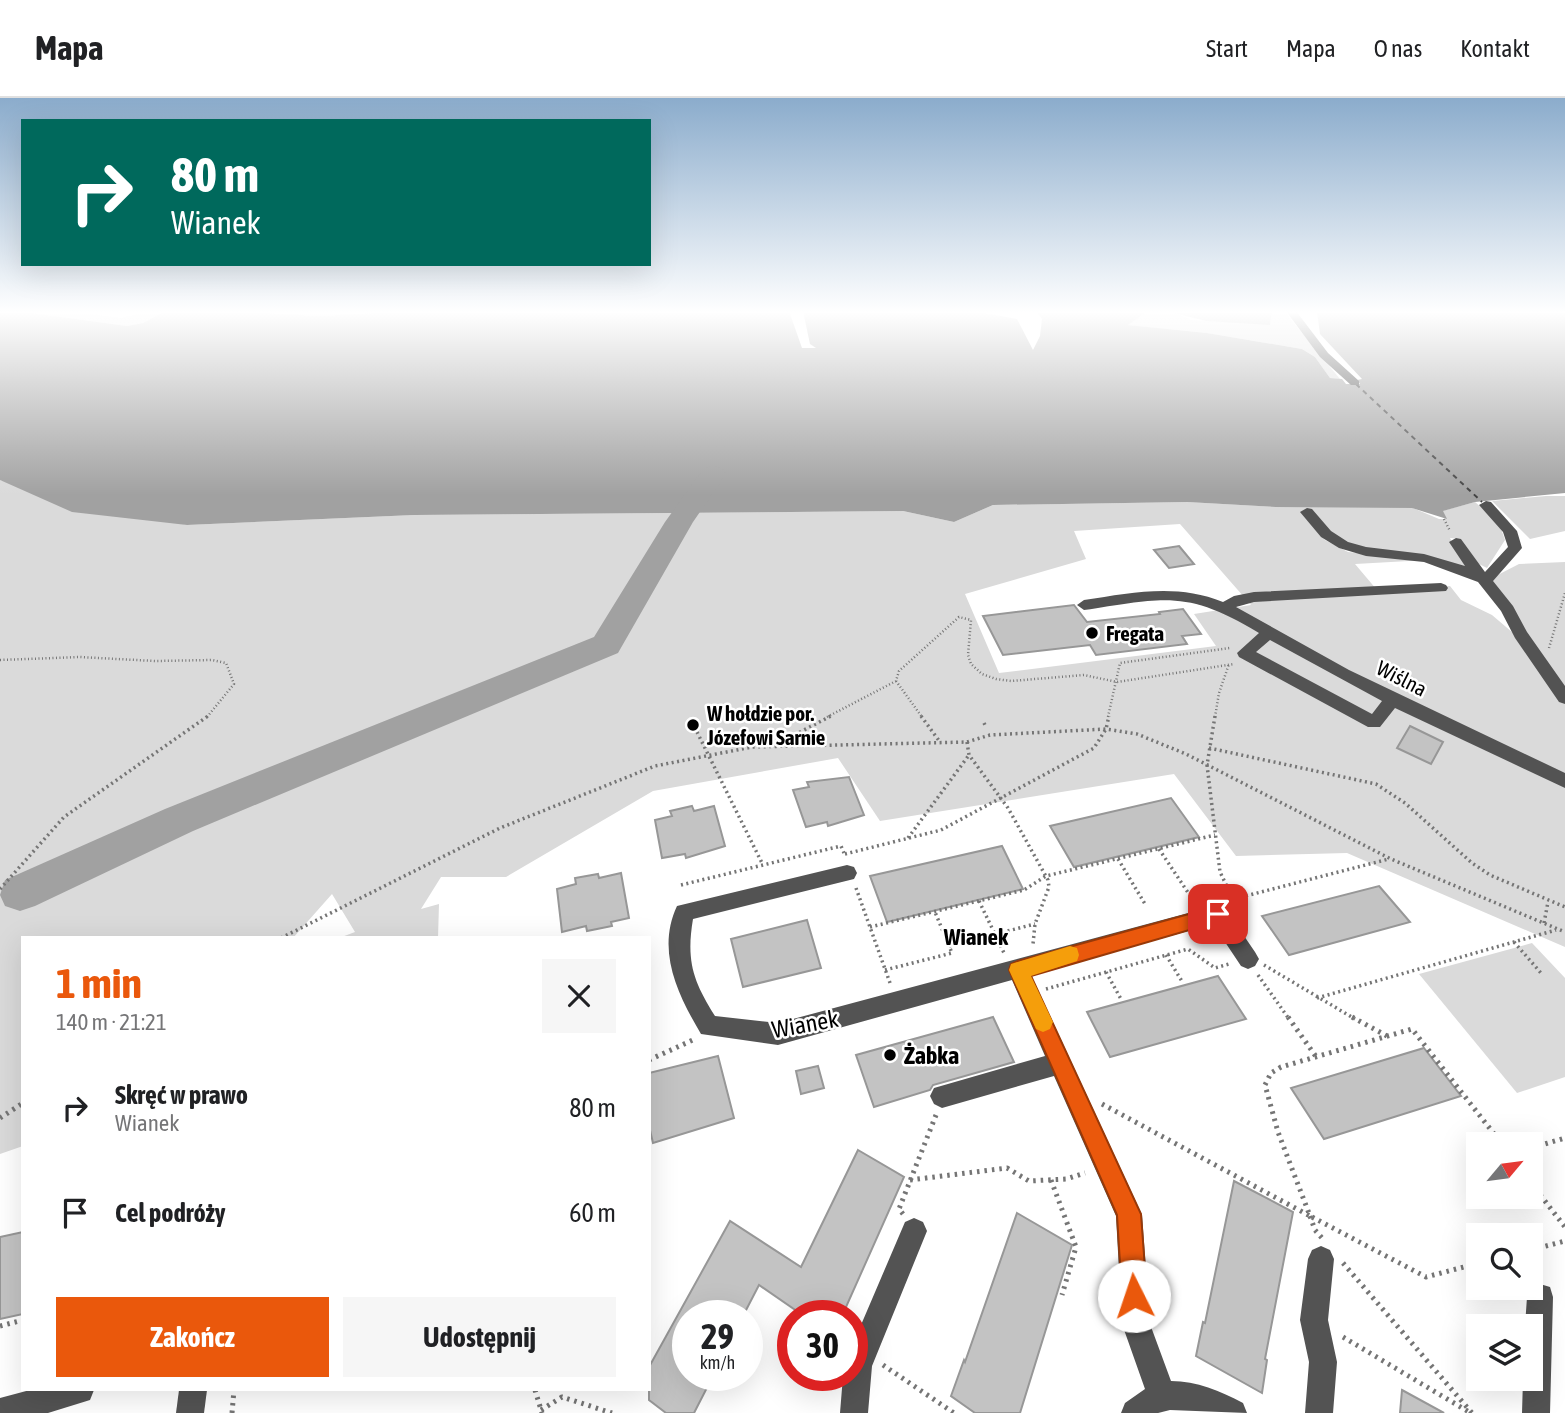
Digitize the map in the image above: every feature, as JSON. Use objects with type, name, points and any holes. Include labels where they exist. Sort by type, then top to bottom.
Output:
[{"type":"street","points":[[1343,372],[1355,383]]},
{"type":"street","points":[[1486,505],[1510,531],[1516,548],[1486,580]]},
{"type":"street","points":[[1307,512],[1331,539],[1346,546],[1422,558],[1455,567],[1486,580]]},
{"type":"street","points":[[1456,542],[1508,609],[1520,634],[1565,698]]},
{"type":"street","points":[[1223,607],[1238,599],[1254,597],[1441,588]]},
{"type":"street","name":"Wiślna","points":[[1084,605],[1175,594],[1223,607],[1261,646],[1393,699],[1493,749],[1565,780]]},
{"type":"street","points":[[1261,646],[1374,723],[1393,699]]},
{"type":"street","points":[[709,1026],[685,987],[677,945],[684,912],[847,866]]},
{"type":"street","name":"Wianek","points":[[709,1026],[778,1034],[992,975],[1017,960],[1218,914],[1248,959]]},
{"type":"street","points":[[1017,960],[1129,1214],[1136,1324],[1162,1395]]},
{"type":"street","points":[[942,1096],[1061,1063]]},
{"type":"street","points":[[868,1342],[914,1231]]},
{"type":"street","points":[[1319,1413],[1323,1362],[1314,1320],[1329,1253]]},
{"type":"street","points":[[1536,1413],[1540,1300]]},
{"type":"street","points":[[0,1412],[76,1391]]},
{"type":"street","points":[[190,1413],[193,1391]]},
{"type":"street","points":[[854,1413],[856,1391]]},
{"type":"street","points":[[1135,1413],[1143,1404],[1162,1395],[1188,1395],[1233,1413]]},
{"type":"path","points":[[1543,666],[1565,593]]},
{"type":"path","points":[[773,746],[896,681],[899,671],[959,617],[971,620],[968,655],[971,664],[982,674],[996,680],[1084,675],[1117,682],[1229,664],[1261,646]]},
{"type":"path","points":[[847,866],[908,838],[941,830],[1094,748],[1106,729],[1120,663],[1261,646]]},
{"type":"path","points":[[0,660],[80,657],[155,661],[212,660],[226,663],[234,684],[207,717],[64,817],[0,889]]},
{"type":"path","points":[[1229,664],[1219,693],[1207,765],[1220,872],[1237,910]]},
{"type":"path","points":[[896,681],[940,742]]},
{"type":"path","points":[[285,936],[500,828],[628,775],[708,754],[773,746],[967,741],[990,735],[1056,734],[1106,729],[1137,734],[1207,765],[1391,859],[1565,932]]},
{"type":"path","points":[[697,732],[763,865]]},
{"type":"path","points":[[967,741],[969,755],[1001,799],[1046,876],[1049,887],[1035,924],[1032,943],[1035,949],[1017,960],[995,934],[979,901]]},
{"type":"path","points":[[1209,748],[1376,785],[1405,803],[1472,863],[1548,902],[1565,907]]},
{"type":"path","points":[[908,838],[969,755]]},
{"type":"path","points":[[870,927],[1024,890],[1046,876],[1215,835]]},
{"type":"path","points":[[681,886],[841,846],[891,987]]},
{"type":"path","points":[[1158,849],[1199,908]]},
{"type":"path","points":[[1118,859],[1145,904]]},
{"type":"path","points":[[1220,903],[1391,859]]},
{"type":"path","points":[[1544,923],[1548,902]]},
{"type":"path","points":[[886,970],[952,953],[935,912]]},
{"type":"path","points":[[949,946],[1035,924]]},
{"type":"path","points":[[1317,998],[1558,929]]},
{"type":"path","points":[[1514,942],[1541,973]]},
{"type":"path","points":[[1051,1001],[1045,989],[1188,948],[1215,968],[1252,958],[1317,998],[1387,1036]]},
{"type":"path","points":[[1165,955],[1183,983]]},
{"type":"path","points":[[1248,959],[1317,1058]]},
{"type":"path","points":[[1106,972],[1121,999]]},
{"type":"path","points":[[651,1059],[702,1035],[709,1026]]},
{"type":"path","points":[[1472,1413],[1329,1253],[1315,1230],[1278,1132],[1265,1085],[1272,1073],[1281,1067],[1412,1029],[1493,1132]]},
{"type":"path","points":[[1096,1100],[1426,1277],[1466,1267]]},
{"type":"path","points":[[0,1118],[21,1104]]},
{"type":"path","points":[[914,1231],[899,1209],[930,1130]]},
{"type":"path","points":[[1544,1144],[1565,1138]]},
{"type":"path","points":[[910,1180],[1007,1168],[1029,1181],[1066,1179],[1084,1173]]},
{"type":"path","points":[[1051,1180],[1076,1247],[1062,1295]]},
{"type":"path","points":[[1544,1199],[1565,1227]]},
{"type":"path","points":[[1543,1247],[1565,1241]]},
{"type":"path","points":[[1314,1320],[1472,1413]]},
{"type":"path","points":[[0,1326],[21,1321]]},
{"type":"path","points":[[868,1355],[954,1413]]},
{"type":"path","points":[[232,1413],[234,1391]]},
{"type":"path","points":[[535,1391],[542,1411],[562,1397],[612,1413]]},
{"type":"shaded area","points":[[0,372],[1326,372],[1330,378],[1342,379],[1346,384],[1360,384],[1357,380],[1362,379],[1356,372],[1565,372],[1565,493],[1475,502],[1443,511],[1447,519],[1412,508],[1276,507],[1187,502],[993,505],[954,522],[903,511],[414,515],[187,525],[72,512],[0,480]]},
{"type":"shaded area","points":[[1326,372],[1335,372],[1340,379],[1330,378]]},
{"type":"shaded area","points":[[0,480],[187,525],[414,515],[903,511],[954,522],[993,505],[1187,502],[1276,507],[1413,508],[1439,519],[1446,519],[1442,511],[1475,502],[1499,523],[1505,540],[1487,568],[1479,564],[1461,539],[1450,538],[1466,567],[1351,546],[1308,521],[1325,540],[1348,552],[1427,560],[1355,564],[1377,590],[1450,586],[1461,600],[1492,615],[1526,644],[1486,581],[1519,564],[1565,562],[1565,947],[1347,853],[1236,856],[1174,774],[880,821],[838,758],[653,791],[506,877],[441,877],[421,909],[439,904],[438,936],[344,936],[355,932],[332,894],[295,936],[21,936],[21,1147],[0,1154]],"holes":[[[1180,524],[1251,605],[1194,614],[1216,646],[999,673],[965,594],[1086,559],[1074,531]]]},
{"type":"shaded area","points":[[1565,496],[1565,531],[1530,539],[1492,501]]},
{"type":"shaded area","points":[[1532,943],[1565,978],[1565,1077],[1517,1093],[1419,974]]},
{"type":"building","points":[[1179,546],[1194,564],[1169,568],[1154,550]]},
{"type":"building","points":[[1074,605],[1087,622],[1183,609],[1201,634],[1182,636],[1187,644],[1096,655],[1090,645],[1003,655],[983,616]]},
{"type":"building","points":[[1410,726],[1443,742],[1431,764],[1397,748]]},
{"type":"building","points":[[849,777],[864,815],[828,826],[827,822],[806,827],[793,790],[809,787],[807,782]]},
{"type":"building","points":[[1171,798],[1199,837],[1074,867],[1050,826]]},
{"type":"building","points":[[692,806],[694,811],[714,806],[725,846],[686,858],[685,854],[662,858],[655,820],[672,816],[670,811]]},
{"type":"building","points":[[1002,846],[1023,889],[887,922],[870,876]]},
{"type":"building","points":[[621,873],[629,918],[611,922],[612,926],[587,931],[586,926],[562,932],[557,889],[576,884],[575,878],[598,874],[599,878]]},
{"type":"building","points":[[1379,886],[1410,922],[1289,955],[1262,916]]},
{"type":"building","points":[[807,920],[821,968],[743,987],[731,939]]},
{"type":"building","points":[[1218,976],[1246,1019],[1110,1057],[1087,1012]]},
{"type":"building","points":[[993,1017],[1014,1062],[933,1085],[930,1090],[874,1107],[856,1055]]},
{"type":"building","points":[[1424,1048],[1461,1096],[1324,1139],[1291,1088]]},
{"type":"building","points":[[718,1056],[734,1118],[653,1143],[651,1073]]},
{"type":"building","points":[[818,1066],[824,1088],[801,1094],[796,1071]]},
{"type":"building","points":[[858,1150],[904,1177],[849,1300],[781,1300],[759,1285],[751,1300],[686,1300],[730,1221],[801,1267]]},
{"type":"building","points":[[1234,1181],[1293,1212],[1265,1359],[1262,1393],[1196,1356]]},
{"type":"building","points":[[1017,1213],[1072,1245],[1020,1413],[975,1413],[951,1396]]},
{"type":"building","points":[[21,1232],[21,1314],[0,1319],[0,1237]]},
{"type":"building","points":[[672,1326],[672,1391],[705,1391],[694,1413],[666,1413],[649,1400],[651,1363]]},
{"type":"building","points":[[1402,1390],[1444,1413],[1400,1413]]},
{"type":"waterway","points":[[20,893],[179,820],[606,645],[679,522],[713,474]]},
{"type":"ferry route","points":[[1356,384],[1482,502]]},
{"type":"slow traffic","points":[[1043,1022],[1018,970],[1070,955]]},
{"type":"place","name":"Fregata","points":[[1092,633]]},
{"type":"place","name":"W hołdzie por. Józefowi Sarnie","points":[[693,725]]},
{"type":"place","name":"Żabka","points":[[890,1055]]},
{"type":"district","name":"Wianek","points":[[976,937]]},
{"type":"route","points":[[1134,1296],[1129,1214],[1018,970],[1218,914]]}]
